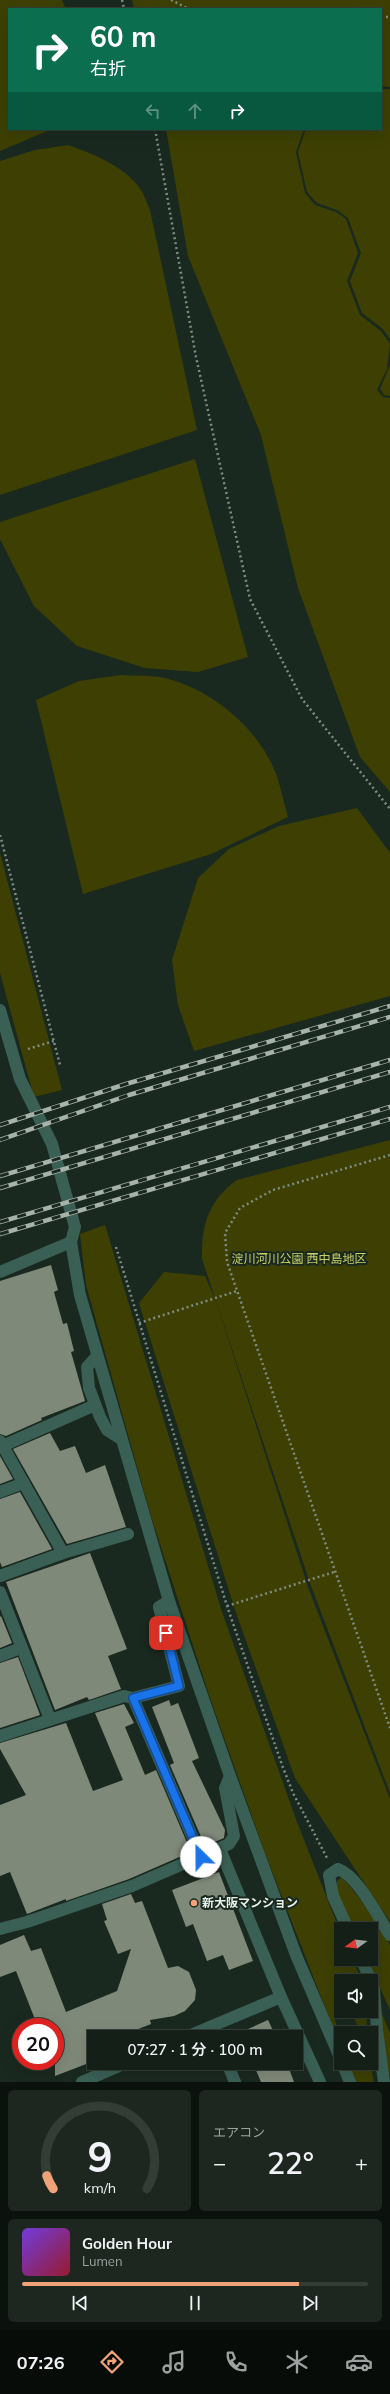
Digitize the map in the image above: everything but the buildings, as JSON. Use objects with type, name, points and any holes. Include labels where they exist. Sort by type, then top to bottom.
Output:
[{"type":"street","points":[[0,1010],[20,1080],[52,1144],[75,1227],[71,1242],[80,1295],[169,1601],[230,1776],[296,1955],[334,2044]]},
{"type":"street","points":[[0,1272],[71,1242]]},
{"type":"street","points":[[97,1356],[86,1367],[89,1388],[107,1430],[121,1439]]},
{"type":"street","points":[[63,1553],[1,1445],[95,1404]]},
{"type":"street","points":[[0,1492],[24,1483]]},
{"type":"street","points":[[0,1576],[63,1553],[128,1534]]},
{"type":"street","points":[[0,1592],[50,1719]]},
{"type":"street","points":[[0,1736],[124,1696],[133,1698],[179,1686],[159,1607],[169,1601]]},
{"type":"street","points":[[0,1656],[21,1648]]},
{"type":"street","points":[[133,1698],[201,1857]]},
{"type":"street","points":[[0,1929],[27,1922],[132,1886],[229,1844],[234,1836],[225,1788],[230,1776]]},
{"type":"street","points":[[220,1849],[281,1997],[320,2082]]},
{"type":"street","points":[[345,1922],[329,1883],[329,1874],[338,1870],[347,1872],[390,1935]]},
{"type":"street","points":[[203,2030],[281,1997]]},
{"type":"street","points":[[376,2018],[384,2082]]},
{"type":"street","points":[[212,2026],[214,2030]]},
{"type":"street","points":[[82,2082],[110,2070]]},
{"type":"street","points":[[231,2070],[235,2082]]},
{"type":"street","points":[[345,2070],[350,2082]]},
{"type":"path","points":[[171,0],[187,8]]},
{"type":"path","points":[[155,130],[196,356],[250,600],[302,700],[390,810]]},
{"type":"path","points":[[0,835],[60,1065]]},
{"type":"path","points":[[25,1049],[54,1041]]},
{"type":"path","points":[[390,1155],[273,1190],[240,1208],[226,1233],[227,1262],[236,1291],[390,1728]]},
{"type":"path","points":[[116,1247],[227,1606],[282,1765],[293,1793],[333,1871]]},
{"type":"path","points":[[139,1323],[236,1291]]},
{"type":"path","points":[[227,1606],[334,1572]]},
{"type":"green space","points":[[0,0],[62,0],[66,8],[8,8],[8,130],[50,130],[0,151]]},
{"type":"green space","points":[[132,0],[390,0],[390,87],[382,86],[382,8],[134,8]]},
{"type":"green space","points":[[382,89],[390,89],[390,339],[383,329],[362,313],[350,281],[361,253],[348,218],[337,210],[317,203],[307,192],[298,152],[306,130],[382,130]]},
{"type":"green space","points":[[166,130],[304,130],[296,152],[305,193],[315,205],[336,212],[346,219],[358,253],[347,281],[360,315],[381,331],[390,344],[387,369],[377,390],[383,397],[390,398],[390,792],[360,757],[298,588],[261,435],[188,256]]},
{"type":"green space","points":[[68,145],[88,152],[108,162],[126,174],[144,195],[150,210],[197,430],[0,495],[0,161],[35,150]]},
{"type":"green space","points":[[390,365],[390,396],[384,395],[380,389]]},
{"type":"green space","points":[[195,459],[248,657],[198,672],[145,668],[77,646],[34,606],[0,539],[0,522]]},
{"type":"green space","points":[[121,675],[155,676],[179,682],[214,700],[230,712],[245,726],[269,758],[277,776],[288,817],[211,854],[83,894],[36,700],[79,681]]},
{"type":"green space","points":[[357,808],[390,853],[390,996],[194,1051],[178,1005],[172,960],[198,878],[229,849],[279,826]]},
{"type":"green space","points":[[0,853],[62,1090],[34,1097],[0,973]]},
{"type":"green space","name":"淀川河川公園 西中島地区","points":[[390,1140],[390,1793],[311,1586],[202,1259],[202,1247],[205,1224],[213,1205],[227,1188],[237,1180]]},
{"type":"green space","points":[[105,1225],[222,1612],[297,1822],[336,1922],[334,1922],[334,1966],[355,1966],[359,1974],[334,1974],[333,2016],[337,2026],[334,2026],[334,2030],[265,1853],[210,1698],[150,1513],[86,1285],[80,1234]]},
{"type":"green space","points":[[164,1272],[205,1276],[216,1301],[308,1587],[390,1799],[390,1922],[295,1778],[235,1610],[139,1303]]},
{"type":"green space","points":[[341,1878],[346,1882],[376,1922],[350,1922],[337,1894],[337,1881]]},
{"type":"green space","points":[[378,1925],[390,1945],[390,2010],[378,1983],[378,1974],[374,1974],[370,1966],[378,1966]]},
{"type":"green space","points":[[382,2014],[390,2033],[390,2078],[380,2020]]},
{"type":"green space","points":[[354,2018],[366,2018],[367,2026],[357,2026]]},
{"type":"green space","points":[[351,2070],[371,2070],[374,2082],[356,2082]]},
{"type":"railway","points":[[0,1125],[126,1084],[390,1006]]},
{"type":"railway","points":[[0,1140],[129,1095],[390,1017]]},
{"type":"railway","points":[[0,1176],[390,1060]]},
{"type":"railway","points":[[0,1188],[390,1072]]},
{"type":"railway","points":[[0,1222],[390,1107]]},
{"type":"railway","points":[[0,1234],[390,1119]]},
{"type":"place","name":"新大阪マンション","points":[[194,1903]]},
{"type":"route","points":[[166,1633],[179,1686],[133,1698],[201,1857]]}]
